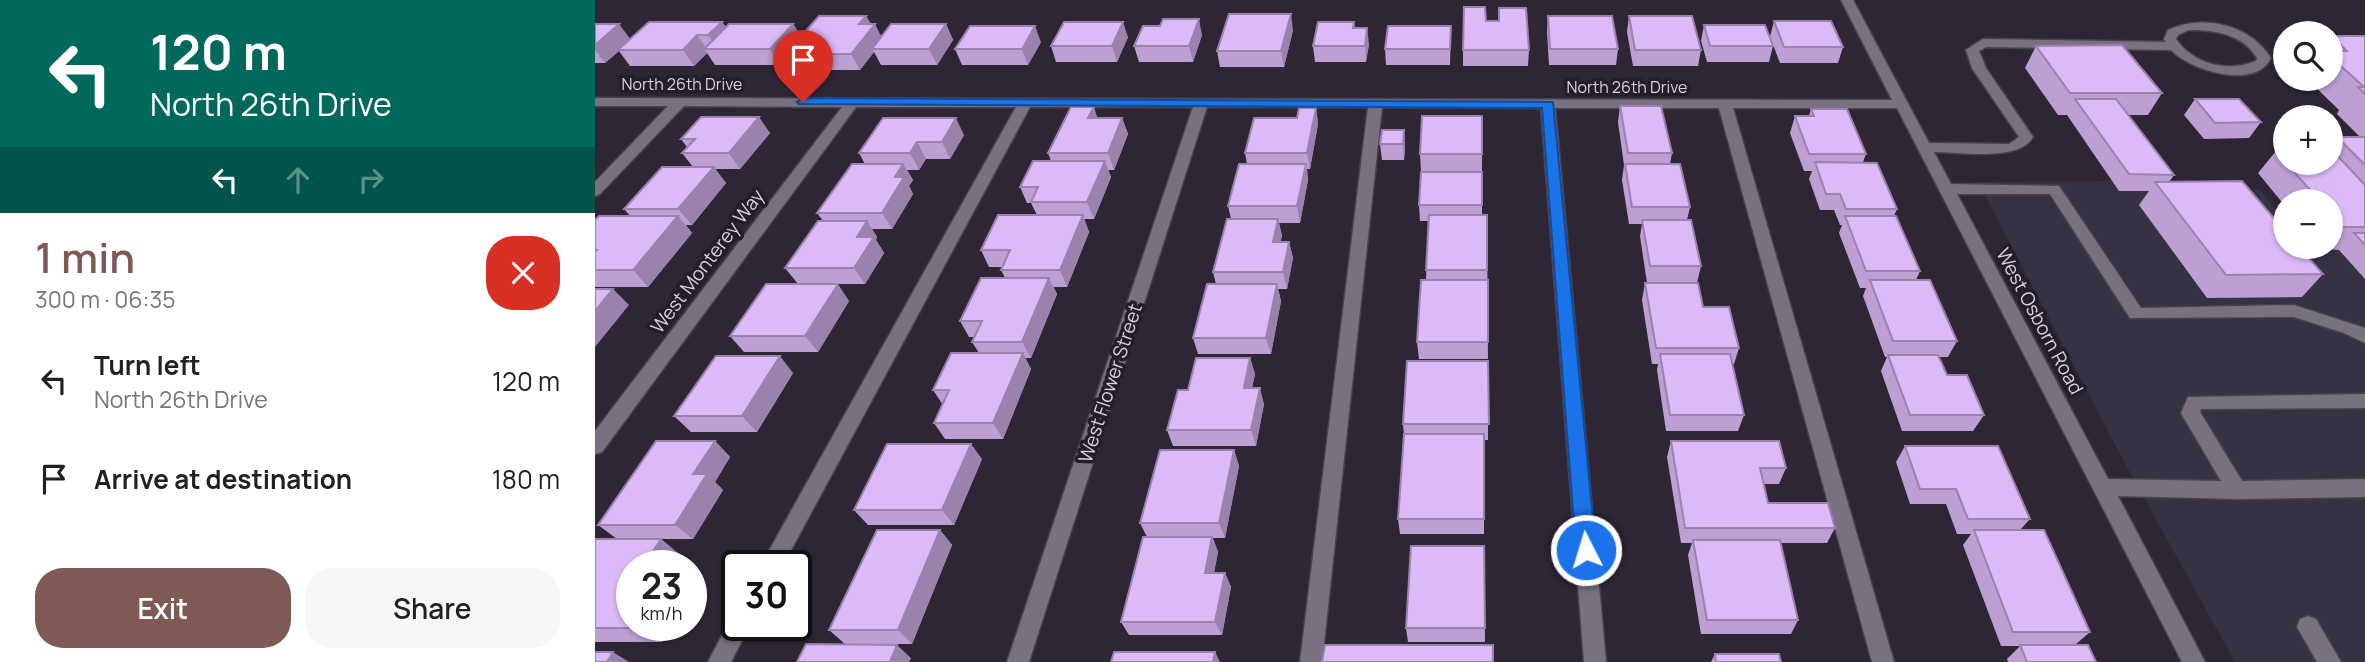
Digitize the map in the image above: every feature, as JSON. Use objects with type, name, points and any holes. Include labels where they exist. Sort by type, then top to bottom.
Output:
[{"type":"street","name":"West Osborn Road","points":[[1847,0],[2194,662]]},
{"type":"street","points":[[1926,147],[2011,148],[2023,142],[2026,137],[1979,68],[1972,50],[1983,43],[2173,46],[2193,60],[2225,70],[2253,69],[2261,64],[2264,58],[2252,43],[2213,27],[2187,26],[2177,29],[2170,39],[2173,46]]},
{"type":"street","name":"North 26th Drive","points":[[595,102],[1903,104]]},
{"type":"street","points":[[595,191],[680,102]]},
{"type":"street","name":"West Monterey Way","points":[[595,446],[852,102]]},
{"type":"street","points":[[780,550],[1026,102]]},
{"type":"street","name":"West Flower Street","points":[[1018,662],[1201,103]]},
{"type":"street","points":[[1311,662],[1375,104]]},
{"type":"street","points":[[1548,104],[1595,662]]},
{"type":"street","points":[[1725,104],[1882,662]]},
{"type":"street","points":[[1947,189],[2055,189],[2136,314],[2294,311],[2350,328],[2365,336]]},
{"type":"street","points":[[2237,490],[2190,414],[2195,402],[2365,401]]},
{"type":"street","points":[[2103,487],[2237,490],[2365,488]]},
{"type":"street","points":[[2308,628],[2330,662]]},
{"type":"street","points":[[719,662],[730,641]]},
{"type":"shaded area","points":[[2112,181],[2119,191],[2260,190],[2273,206],[2273,259],[2343,259],[2343,254],[2365,279],[2365,662],[2235,662],[2122,458],[1978,182]]},
{"type":"building","points":[[1464,7],[1485,7],[1486,21],[1499,21],[1499,8],[1526,8],[1529,50],[1463,50]]},
{"type":"building","points":[[1229,14],[1291,14],[1281,51],[1217,51]]},
{"type":"building","points":[[819,16],[866,16],[859,24],[875,24],[851,54],[785,54]]},
{"type":"building","points":[[1548,16],[1612,16],[1618,49],[1550,49]]},
{"type":"building","points":[[1629,16],[1692,16],[1701,50],[1635,50]]},
{"type":"building","points":[[1163,19],[1199,19],[1189,46],[1134,46],[1143,26],[1160,26]]},
{"type":"building","points":[[1774,21],[1831,21],[1843,47],[1784,47]]},
{"type":"building","points":[[649,22],[722,22],[708,35],[697,35],[683,50],[618,50]]},
{"type":"building","points":[[1064,22],[1123,22],[1112,46],[1051,46]]},
{"type":"building","points":[[1318,22],[1354,22],[1353,28],[1367,28],[1365,46],[1313,46]]},
{"type":"building","points":[[595,24],[619,24],[595,45]]},
{"type":"building","points":[[729,24],[793,24],[770,49],[704,49]]},
{"type":"building","points":[[891,24],[946,24],[929,49],[872,49]]},
{"type":"building","points":[[1704,25],[1765,25],[1773,46],[1710,46]]},
{"type":"building","points":[[970,26],[1035,26],[1022,49],[955,49]]},
{"type":"building","points":[[1388,26],[1451,26],[1450,49],[1385,49]]},
{"type":"building","points":[[2343,36],[2365,36],[2365,94],[2358,87],[2364,87],[2343,68],[2343,51],[2347,51],[2343,47]]},
{"type":"building","points":[[2122,45],[2162,93],[2070,93],[2036,46]]},
{"type":"building","points":[[2075,99],[2116,99],[2174,175],[2129,174]]},
{"type":"building","points":[[2195,99],[2239,99],[2261,122],[2215,123]]},
{"type":"building","points":[[1620,106],[1661,106],[1672,153],[1628,153]]},
{"type":"building","points":[[1071,107],[1094,107],[1088,118],[1122,118],[1108,153],[1048,153]]},
{"type":"building","points":[[1299,108],[1316,108],[1307,153],[1245,153],[1254,118],[1297,118]]},
{"type":"building","points":[[1811,109],[1847,109],[1866,154],[1809,154],[1795,116],[1814,116]]},
{"type":"building","points":[[1422,116],[1482,116],[1482,154],[1420,154]]},
{"type":"building","points":[[701,117],[759,117],[729,153],[682,153],[695,139],[681,139]]},
{"type":"building","points":[[883,118],[956,118],[942,142],[917,142],[910,153],[859,153]]},
{"type":"building","points":[[1382,130],[1404,130],[1403,144],[1380,144]]},
{"type":"building","points":[[2343,137],[2365,137],[2365,165],[2343,143]]},
{"type":"building","points":[[1033,161],[1105,161],[1087,202],[1031,202],[1038,187],[1020,187]]},
{"type":"building","points":[[1815,162],[1877,163],[1897,209],[1846,209],[1840,194],[1826,194]]},
{"type":"building","points":[[2343,162],[2365,185],[2365,227],[2343,227],[2343,189],[2309,189],[2297,175],[2343,175]]},
{"type":"building","points":[[852,164],[903,164],[895,177],[904,177],[882,213],[817,213]]},
{"type":"building","points":[[1239,164],[1306,164],[1297,206],[1228,206]]},
{"type":"building","points":[[1625,164],[1680,164],[1690,207],[1632,207]]},
{"type":"building","points":[[662,167],[714,167],[678,209],[624,209]]},
{"type":"building","points":[[1421,172],[1482,172],[1482,205],[1419,205]]},
{"type":"building","points":[[2242,181],[2273,217],[2273,259],[2310,259],[2323,274],[2226,275],[2155,182]]},
{"type":"building","points":[[998,215],[1083,215],[1060,270],[1001,270],[1010,250],[981,250]]},
{"type":"building","points":[[1429,215],[1487,215],[1487,270],[1426,270]]},
{"type":"building","points":[[599,216],[678,216],[633,270],[595,270],[595,220]]},
{"type":"building","points":[[1845,216],[1896,216],[1920,271],[1866,271]]},
{"type":"building","points":[[1227,219],[1278,219],[1273,242],[1289,242],[1283,272],[1213,272]]},
{"type":"building","points":[[1642,220],[1691,220],[1701,266],[1650,266]]},
{"type":"building","points":[[818,221],[867,221],[857,237],[874,237],[854,268],[785,268]]},
{"type":"building","points":[[2354,233],[2365,233],[2365,245]]},
{"type":"building","points":[[981,278],[1049,278],[1022,342],[972,342],[982,321],[960,321]]},
{"type":"building","points":[[1421,280],[1488,280],[1488,342],[1417,342]]},
{"type":"building","points":[[1870,280],[1930,280],[1957,341],[1893,341]]},
{"type":"building","points":[[1645,283],[1698,283],[1703,307],[1729,307],[1739,348],[1656,348]]},
{"type":"building","points":[[766,284],[838,284],[805,336],[730,336]]},
{"type":"building","points":[[1207,284],[1277,284],[1266,338],[1193,338]]},
{"type":"building","points":[[595,289],[613,289],[595,311]]},
{"type":"building","points":[[951,353],[1023,353],[993,423],[934,423],[949,390],[933,390]]},
{"type":"building","points":[[1660,354],[1730,354],[1744,415],[1670,415]]},
{"type":"building","points":[[1888,355],[1938,355],[1947,375],[1967,375],[1984,415],[1910,415]]},
{"type":"building","points":[[716,356],[780,356],[742,416],[674,416]]},
{"type":"building","points":[[1196,358],[1250,358],[1244,388],[1260,388],[1251,430],[1167,430],[1178,390],[1188,390]]},
{"type":"building","points":[[1407,361],[1488,361],[1489,424],[1403,424]]},
{"type":"building","points":[[1404,434],[1484,434],[1484,519],[1398,519]]},
{"type":"building","points":[[656,441],[715,441],[693,474],[707,474],[675,525],[598,525]]},
{"type":"building","points":[[1671,441],[1779,441],[1786,468],[1760,468],[1768,503],[1828,503],[1835,528],[1685,528]]},
{"type":"building","points":[[887,444],[971,444],[942,510],[854,510]]},
{"type":"building","points":[[1905,446],[1998,446],[2030,519],[1968,519],[1956,489],[1920,489]]},
{"type":"building","points":[[1160,450],[1234,450],[1219,523],[1140,523]]},
{"type":"building","points":[[877,530],[940,530],[898,630],[829,630]]},
{"type":"building","points":[[1974,530],[2044,530],[2090,632],[2013,632]]},
{"type":"building","points":[[1143,537],[1212,537],[1205,573],[1225,573],[1215,622],[1121,622]]},
{"type":"building","points":[[595,539],[661,539],[654,550],[616,550],[616,628],[595,628]]},
{"type":"building","points":[[1693,540],[1780,540],[1798,620],[1707,620]]},
{"type":"building","points":[[1411,546],[1484,546],[1485,628],[1406,628]]},
{"type":"building","points":[[806,644],[897,645],[890,662],[797,662]]},
{"type":"building","points":[[1325,645],[1493,645],[1493,662],[1322,662]]},
{"type":"building","points":[[2020,645],[2088,645],[2096,662],[2027,662]]},
{"type":"building","points":[[595,652],[613,652],[607,662],[595,662]]},
{"type":"building","points":[[1114,652],[1215,652],[1213,662],[1111,662]]},
{"type":"building","points":[[1715,654],[1779,654],[1781,662],[1716,662]]},
{"type":"route","points":[[803,102],[1548,104],[1586,550]]}]
